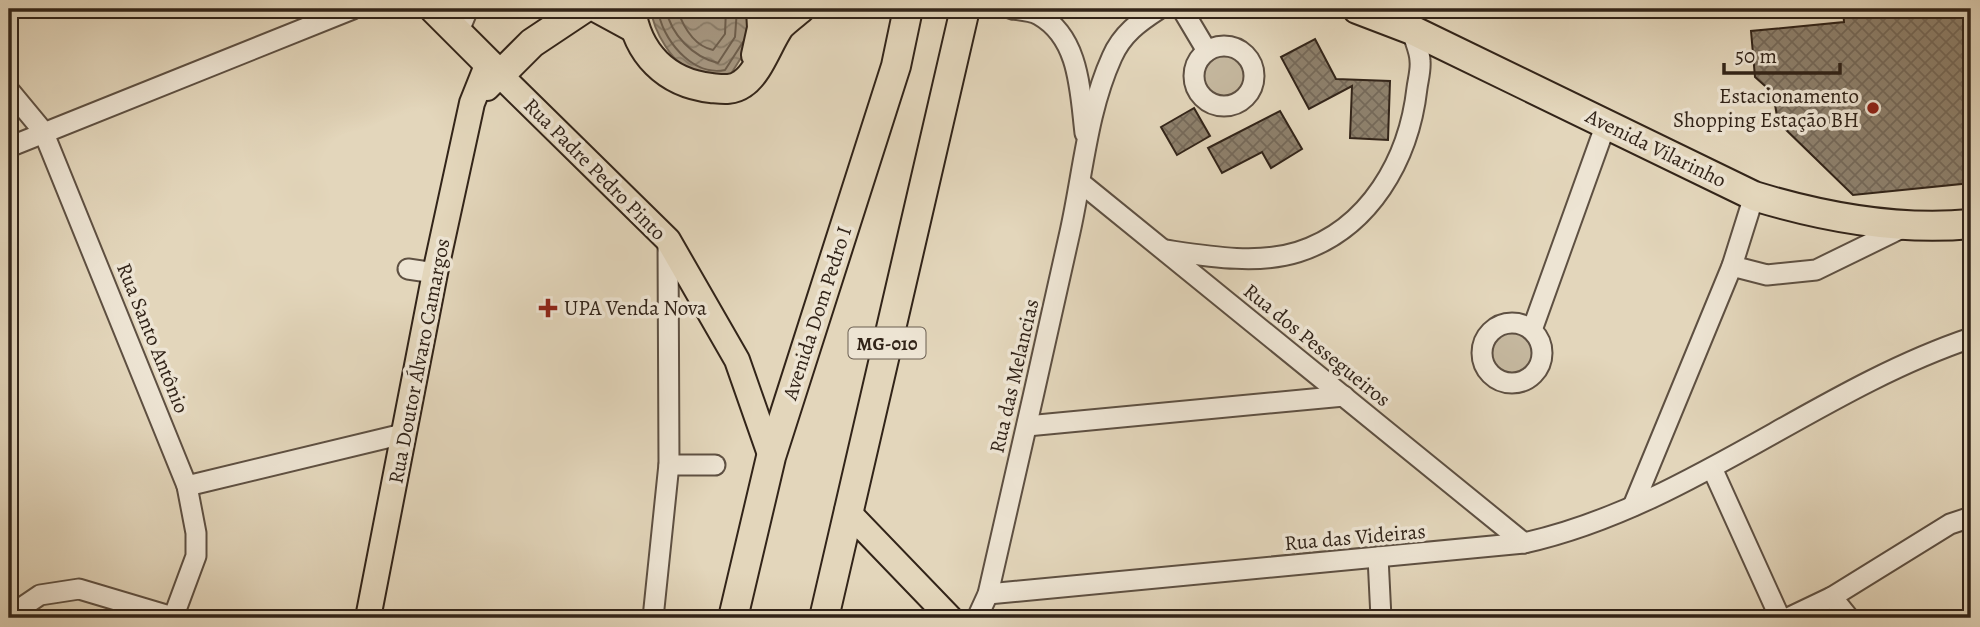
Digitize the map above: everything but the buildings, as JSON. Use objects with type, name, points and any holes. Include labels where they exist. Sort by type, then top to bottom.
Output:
[{"type":"highway","name":"Rua Padre Pedro Pinto","points":[[434,9],[463,21],[494,69]]},
{"type":"highway","name":"Rua Doutor Álvaro Camargos","points":[[494,69],[555,9]]},
{"type":"highway","name":"Rua Doutor Álvaro Camargos","points":[[494,69],[583,9]]},
{"type":"highway","points":[[599,9],[632,18],[654,64],[674,78],[698,87],[727,90],[742,84],[751,75],[782,24],[800,9]]},
{"type":"highway","points":[[751,75],[762,28],[761,9]]},
{"type":"highway","name":"Avenida Dom Pedro I","points":[[733,618],[746,553],[771,457],[896,65],[908,9]]},
{"type":"highway","name":"MG-010","points":[[824,618],[852,527],[965,9]]},
{"type":"highway","name":"Avenida Vilarinho","points":[[1357,9],[1412,30],[1431,53],[1606,124],[1754,196],[1813,211],[1907,226],[1971,224]]},
{"type":"main road","name":"Rua Doutor Álvaro Camargos","points":[[368,618],[435,273],[472,103],[494,69]]},
{"type":"main road","name":"Rua Padre Pedro Pinto","points":[[494,69],[668,240],[737,360],[771,457]]},
{"type":"main road","points":[[747,387],[769,405],[787,404]]},
{"type":"main road","points":[[852,527],[950,618]]},
{"type":"street","points":[[9,147],[43,131],[353,9]]},
{"type":"street","name":"Rua das Melancias","points":[[1012,9],[1039,15],[1067,41],[1078,78],[1086,141]]},
{"type":"street","name":"Rua das Melancias","points":[[977,618],[988,594],[1027,426],[1081,183],[1086,141],[1112,56],[1133,26],[1159,9]]},
{"type":"street","points":[[1182,9],[1207,51]]},
{"type":"street","points":[[1164,250],[1209,256],[1256,257],[1298,252],[1346,227],[1380,193],[1402,156],[1431,53]]},
{"type":"street","name":"Rua Santo Antônio","points":[[9,90],[43,131],[187,486],[196,533],[196,556],[173,618]]},
{"type":"street","points":[[1532,330],[1606,124]]},
{"type":"street","name":"Rua dos Pessegueiros","points":[[1081,183],[1524,543]]},
{"type":"street","points":[[1633,506],[1732,266],[1754,196]]},
{"type":"street","points":[[1732,266],[1767,275],[1816,270],[1907,226]]},
{"type":"street","points":[[653,618],[669,466],[668,240]]},
{"type":"street","points":[[408,269],[435,273]]},
{"type":"street","name":"Rua das Videiras","points":[[988,594],[1524,543],[1571,533],[1712,468],[1925,354],[1971,338]]},
{"type":"street","points":[[1027,426],[1344,396]]},
{"type":"street","points":[[187,486],[403,434]]},
{"type":"street","points":[[669,466],[715,465]]},
{"type":"street","points":[[1712,468],[1780,618]]},
{"type":"street","points":[[1787,618],[1832,597],[1950,524],[1971,517]]},
{"type":"street","points":[[1378,557],[1381,618]]},
{"type":"street","points":[[9,616],[40,595],[79,589],[173,618]]},
{"type":"street","points":[[1832,597],[1849,618]]},
{"type":"shaded area","points":[[1224,52],[1241,59],[1248,76],[1241,93],[1224,100],[1207,93],[1200,76],[1207,59]]},
{"type":"shaded area","points":[[1513,330],[1530,337],[1537,354],[1530,371],[1513,378],[1496,371],[1489,354],[1496,337]]},
{"type":"water","points":[[651,9],[753,9],[751,42],[729,77],[695,73],[672,55],[660,37]]},
{"type":"place","name":"Estacionamento Shopping Estação BH","points":[[1873,108]]},
{"type":"place","name":"UPA Venda Nova","points":[[548,308]]}]
